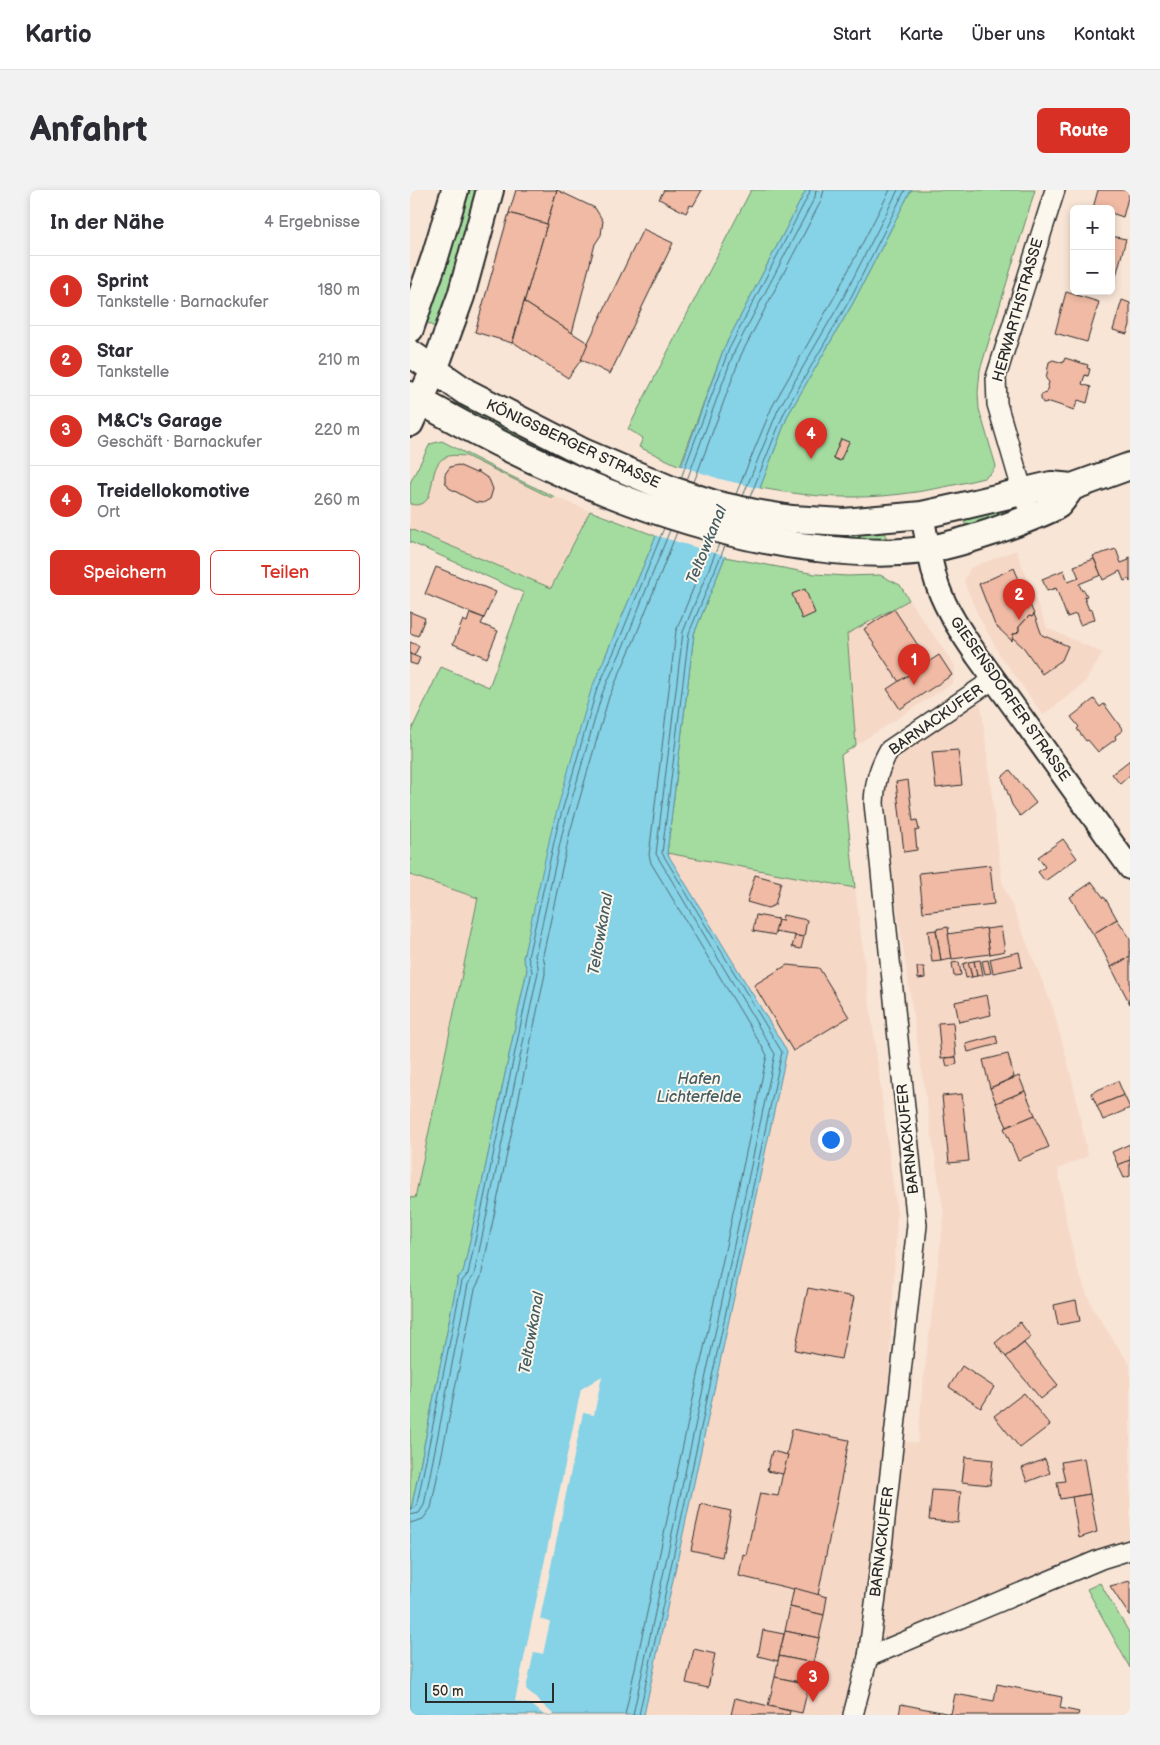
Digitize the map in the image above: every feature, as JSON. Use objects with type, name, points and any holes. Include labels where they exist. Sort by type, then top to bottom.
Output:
[{"type":"main road","points":[[410,329],[435,257],[455,190]]},
{"type":"main road","points":[[413,407],[434,370],[461,296],[490,190]]},
{"type":"main road","name":"KÖNIGSBERGER STRASSE","points":[[410,353],[466,392],[583,452],[628,472],[672,490],[718,505],[792,519],[844,522],[922,515],[1051,485],[1072,487],[1130,466]]},
{"type":"main road","name":"KÖNIGSBERGER STRASSE","points":[[413,407],[618,496],[674,516],[725,532],[781,544],[845,552],[929,549],[963,542],[1057,506],[1072,487]]},
{"type":"street","name":"HERWARTHSTRASSE","points":[[1031,516],[1022,492],[997,404],[996,377],[1054,190]]},
{"type":"street","name":"GIESENSDORFER STRASSE","points":[[922,515],[938,585],[946,607],[978,657],[1130,868]]},
{"type":"street","name":"BARNACKUFER","points":[[853,1715],[868,1657],[880,1566],[917,1225],[874,803],[875,788],[879,768],[889,750],[994,679]]},
{"type":"street","points":[[868,1657],[1101,1558],[1130,1550]]},
{"type":"shaded area","points":[[442,441],[555,497],[590,511],[551,588],[410,529],[410,492],[430,444]]},
{"type":"shaded area","points":[[1016,550],[1047,628],[1103,653],[1083,685],[1043,715],[1000,655],[977,613],[964,582],[970,568]]},
{"type":"shaded area","points":[[909,600],[955,666],[953,683],[856,745],[847,634]]},
{"type":"shaded area","points":[[981,703],[1002,881],[1053,1008],[1073,1083],[1088,1156],[1058,1169],[1067,1225],[1077,1269],[1093,1309],[1130,1365],[1130,1542],[1114,1545],[858,1651],[843,1715],[644,1715],[787,1051],[667,853],[855,888],[897,1214],[886,1439],[918,1443],[922,1391],[944,1216],[895,896],[884,792],[889,772],[895,761],[907,749],[970,708]]},
{"type":"shaded area","points":[[410,875],[478,897],[415,1198],[410,1197]]},
{"type":"green space","points":[[467,190],[478,190],[437,329],[425,321]]},
{"type":"green space","points":[[751,190],[806,190],[724,348],[680,466],[639,447],[643,438],[628,429]]},
{"type":"green space","points":[[911,190],[1035,190],[980,370],[979,409],[996,466],[984,478],[933,489],[882,496],[825,496],[760,488],[788,415],[853,303]]},
{"type":"green space","points":[[459,400],[623,482],[620,487],[454,408]]},
{"type":"green space","points":[[442,441],[555,497],[552,498],[466,456],[453,455],[439,462],[435,469],[426,501],[420,505],[410,504],[410,483],[430,444]]},
{"type":"green space","points":[[1017,505],[1018,508],[967,531],[963,517]]},
{"type":"green space","points":[[590,511],[656,536],[605,657],[523,958],[527,970],[463,1274],[458,1277],[410,1515],[410,1197],[415,1198],[478,898],[410,875],[410,733],[441,667],[489,687],[524,593],[410,542],[410,529],[551,588]]},
{"type":"green space","points":[[790,528],[885,529],[887,544],[815,538]]},
{"type":"green space","points":[[725,557],[815,574],[847,576],[880,575],[900,585],[909,600],[847,634],[856,745],[841,755],[855,888],[667,853],[694,634]]},
{"type":"green space","points":[[1100,1583],[1130,1634],[1130,1668],[1087,1589]]},
{"type":"water","points":[[806,190],[911,190],[853,303],[788,415],[760,488],[725,557],[694,634],[667,853],[787,1051],[644,1715],[410,1715],[410,1515],[458,1277],[463,1273],[527,970],[523,958],[552,828],[591,690],[656,536],[724,348]]},
{"type":"pier","points":[[678,465],[720,479],[762,489],[728,557],[654,535]]},
{"type":"pier","points":[[602,1376],[594,1415],[583,1413],[540,1619],[550,1622],[543,1654],[534,1652],[526,1689],[554,1715],[544,1715],[532,1705],[515,1701],[581,1389]]},
{"type":"building","points":[[516,190],[557,190],[547,224],[509,213]]},
{"type":"building","points":[[557,190],[595,208],[603,221],[601,235],[595,244],[572,333],[524,302]]},
{"type":"building","points":[[664,190],[702,190],[693,206],[690,205],[686,213],[659,199]]},
{"type":"building","points":[[1098,190],[1130,190],[1123,217],[1115,214],[1115,205],[1094,205]]},
{"type":"building","points":[[509,213],[547,224],[512,343],[475,332]]},
{"type":"building","points":[[643,229],[673,243],[610,374],[580,359]]},
{"type":"building","points":[[1115,237],[1126,239],[1115,280]]},
{"type":"building","points":[[1066,292],[1070,295],[1099,302],[1087,342],[1055,333]]},
{"type":"building","points":[[1122,300],[1130,303],[1130,325],[1127,334],[1113,330]]},
{"type":"building","points":[[524,302],[588,343],[581,360],[568,378],[513,342]]},
{"type":"building","points":[[1065,358],[1088,365],[1087,368],[1090,369],[1088,376],[1085,375],[1082,384],[1091,387],[1087,403],[1078,400],[1074,410],[1050,402],[1043,403],[1041,399],[1041,395],[1046,393],[1049,382],[1046,379],[1049,362],[1053,360],[1063,363]]},
{"type":"building","points":[[841,439],[849,442],[840,461],[833,458]]},
{"type":"building","points":[[458,465],[476,473],[477,471],[489,479],[493,489],[490,499],[483,503],[475,502],[449,488],[445,482],[445,474],[450,467]]},
{"type":"building","points":[[1116,549],[1121,563],[1129,560],[1128,558],[1130,557],[1130,582],[1129,579],[1124,581],[1120,571],[1103,580],[1093,556]]},
{"type":"building","points":[[1094,559],[1101,575],[1079,584],[1087,596],[1084,597],[1089,610],[1092,609],[1095,619],[1080,625],[1076,614],[1067,617],[1056,588],[1047,591],[1042,579],[1064,570],[1068,582],[1079,578],[1074,566]]},
{"type":"building","points":[[436,567],[496,592],[484,618],[425,594]]},
{"type":"building","points":[[1014,568],[1034,614],[1032,617],[1029,616],[1019,627],[1019,631],[1016,634],[1013,634],[1012,641],[995,625],[979,584]]},
{"type":"building","points":[[805,589],[815,613],[802,619],[792,594]]},
{"type":"building","points":[[894,609],[929,662],[899,682],[864,629]]},
{"type":"building","points":[[410,612],[425,618],[418,636],[410,633]]},
{"type":"building","points":[[470,613],[484,618],[481,624],[498,631],[487,658],[453,644],[463,620],[467,622]]},
{"type":"building","points":[[1034,614],[1042,635],[1068,646],[1062,660],[1042,674],[1024,648],[1013,638],[1013,634],[1019,631],[1019,627],[1029,616],[1032,617]]},
{"type":"building","points":[[410,642],[419,646],[414,656],[410,654]]},
{"type":"building","points":[[410,654],[420,658],[417,665],[410,663]]},
{"type":"building","points":[[939,655],[952,675],[900,709],[887,689]]},
{"type":"building","points":[[1094,699],[1100,707],[1104,704],[1123,730],[1115,736],[1116,739],[1098,752],[1088,740],[1086,741],[1071,717]]},
{"type":"building","points":[[958,750],[962,785],[936,788],[932,752]]},
{"type":"building","points":[[1130,760],[1130,775],[1120,784],[1112,774]]},
{"type":"building","points":[[1010,770],[1036,803],[1020,816],[1012,805],[1002,777]]},
{"type":"building","points":[[908,780],[913,821],[917,820],[919,830],[915,831],[917,850],[904,852],[896,782]]},
{"type":"building","points":[[1063,839],[1077,858],[1045,881],[1038,872],[1045,867],[1038,857]]},
{"type":"building","points":[[990,865],[994,904],[923,912],[919,873]]},
{"type":"building","points":[[755,875],[781,882],[775,905],[768,908],[747,902]]},
{"type":"building","points":[[1092,882],[1105,898],[1117,919],[1093,934],[1070,897]]},
{"type":"building","points":[[756,915],[778,919],[775,935],[753,931]]},
{"type":"building","points":[[783,915],[807,920],[804,937],[775,932],[778,920],[782,921]]},
{"type":"building","points":[[1117,919],[1130,938],[1130,957],[1111,967],[1093,934]]},
{"type":"building","points":[[948,927],[952,959],[941,961],[936,929]]},
{"type":"building","points":[[1001,927],[1005,951],[990,954],[986,929]]},
{"type":"building","points":[[986,928],[990,954],[952,959],[948,934]]},
{"type":"building","points":[[936,930],[941,961],[932,962],[928,931]]},
{"type":"building","points":[[795,936],[804,937],[801,949],[792,947]]},
{"type":"building","points":[[1019,952],[1022,967],[993,973],[990,959]]},
{"type":"building","points":[[1130,957],[1130,1004],[1111,967]]},
{"type":"building","points":[[980,960],[983,975],[977,976],[974,961]]},
{"type":"building","points":[[988,960],[991,973],[985,974],[982,961]]},
{"type":"building","points":[[974,961],[977,976],[972,977],[968,962]]},
{"type":"building","points":[[959,962],[961,975],[954,976],[952,963]]},
{"type":"building","points":[[968,962],[972,977],[966,978],[963,964]]},
{"type":"building","points":[[787,965],[819,968],[849,1017],[793,1051],[754,985]]},
{"type":"building","points":[[917,967],[924,967],[925,978],[918,979]]},
{"type":"building","points":[[987,995],[991,1015],[959,1022],[955,1002]]},
{"type":"building","points":[[953,1022],[956,1057],[941,1058],[938,1023]]},
{"type":"building","points":[[996,1036],[998,1044],[968,1052],[966,1044]]},
{"type":"building","points":[[1008,1054],[1014,1077],[990,1088],[983,1060]]},
{"type":"building","points":[[956,1057],[957,1064],[947,1067],[945,1058]]},
{"type":"building","points":[[1019,1076],[1025,1091],[996,1103],[990,1088]]},
{"type":"building","points":[[1118,1081],[1124,1095],[1097,1106],[1091,1093]]},
{"type":"building","points":[[1025,1091],[1035,1115],[1007,1127],[996,1103]]},
{"type":"building","points":[[962,1094],[969,1161],[949,1163],[942,1096]]},
{"type":"building","points":[[1124,1095],[1130,1108],[1103,1120],[1097,1106]]},
{"type":"building","points":[[1035,1115],[1049,1147],[1018,1160],[1004,1128]]},
{"type":"building","points":[[1130,1144],[1130,1160],[1118,1165],[1112,1152]]},
{"type":"building","points":[[1130,1160],[1130,1176],[1124,1178],[1118,1165]]},
{"type":"building","points":[[808,1288],[854,1297],[841,1359],[795,1350]]},
{"type":"building","points":[[1076,1300],[1080,1321],[1058,1325],[1054,1305]]},
{"type":"building","points":[[1020,1322],[1031,1337],[1006,1357],[995,1343]]},
{"type":"building","points":[[1024,1343],[1058,1385],[1041,1399],[1006,1357]]},
{"type":"building","points":[[962,1366],[994,1387],[981,1408],[949,1387]]},
{"type":"building","points":[[1024,1393],[1050,1425],[1020,1448],[994,1416]]},
{"type":"building","points":[[792,1429],[849,1440],[818,1595],[739,1576],[743,1554],[746,1555],[760,1493],[778,1496]]},
{"type":"building","points":[[772,1451],[788,1455],[783,1474],[767,1471]]},
{"type":"building","points":[[965,1457],[993,1460],[990,1485],[962,1482]]},
{"type":"building","points":[[1084,1458],[1090,1494],[1060,1499],[1057,1482],[1065,1481],[1061,1462]]},
{"type":"building","points":[[1045,1459],[1050,1473],[1027,1482],[1022,1468]]},
{"type":"building","points":[[932,1490],[961,1492],[958,1523],[929,1520]]},
{"type":"building","points":[[1090,1494],[1097,1532],[1079,1538],[1072,1497]]},
{"type":"building","points":[[701,1504],[731,1511],[722,1557],[691,1550]]},
{"type":"building","points":[[1130,1581],[1130,1615],[1129,1615],[1110,1586]]},
{"type":"building","points":[[794,1588],[827,1597],[824,1615],[790,1607]]},
{"type":"building","points":[[790,1607],[824,1615],[819,1638],[785,1631]]},
{"type":"building","points":[[763,1630],[784,1634],[778,1661],[758,1656]]},
{"type":"building","points":[[785,1631],[819,1638],[813,1663],[779,1656]]},
{"type":"building","points":[[694,1649],[715,1654],[708,1688],[686,1683]]},
{"type":"building","points":[[779,1656],[813,1663],[809,1684],[775,1677]]},
{"type":"building","points":[[775,1677],[809,1684],[802,1713],[768,1706]]},
{"type":"building","points":[[997,1684],[1062,1697],[1060,1708],[1079,1712],[1078,1715],[899,1715],[901,1704],[951,1714],[955,1694],[994,1701]]},
{"type":"building","points":[[735,1698],[790,1711],[789,1715],[731,1715]]},
{"type":"place","name":"Treidellokomotive","points":[[811,459]]},
{"type":"place","name":"Star","points":[[1019,620]]},
{"type":"place","name":"Sprint","points":[[914,685]]},
{"type":"place","name":"M&C's Garage","points":[[813,1702]]},
{"type":"water label","name":"Teltowkanal","points":[[707,545]]},
{"type":"water label","name":"Teltowkanal","points":[[601,934]]},
{"type":"water label","name":"Hafen Lichterfelde","points":[[699,1088]]},
{"type":"water label","name":"Teltowkanal","points":[[532,1333]]}]
